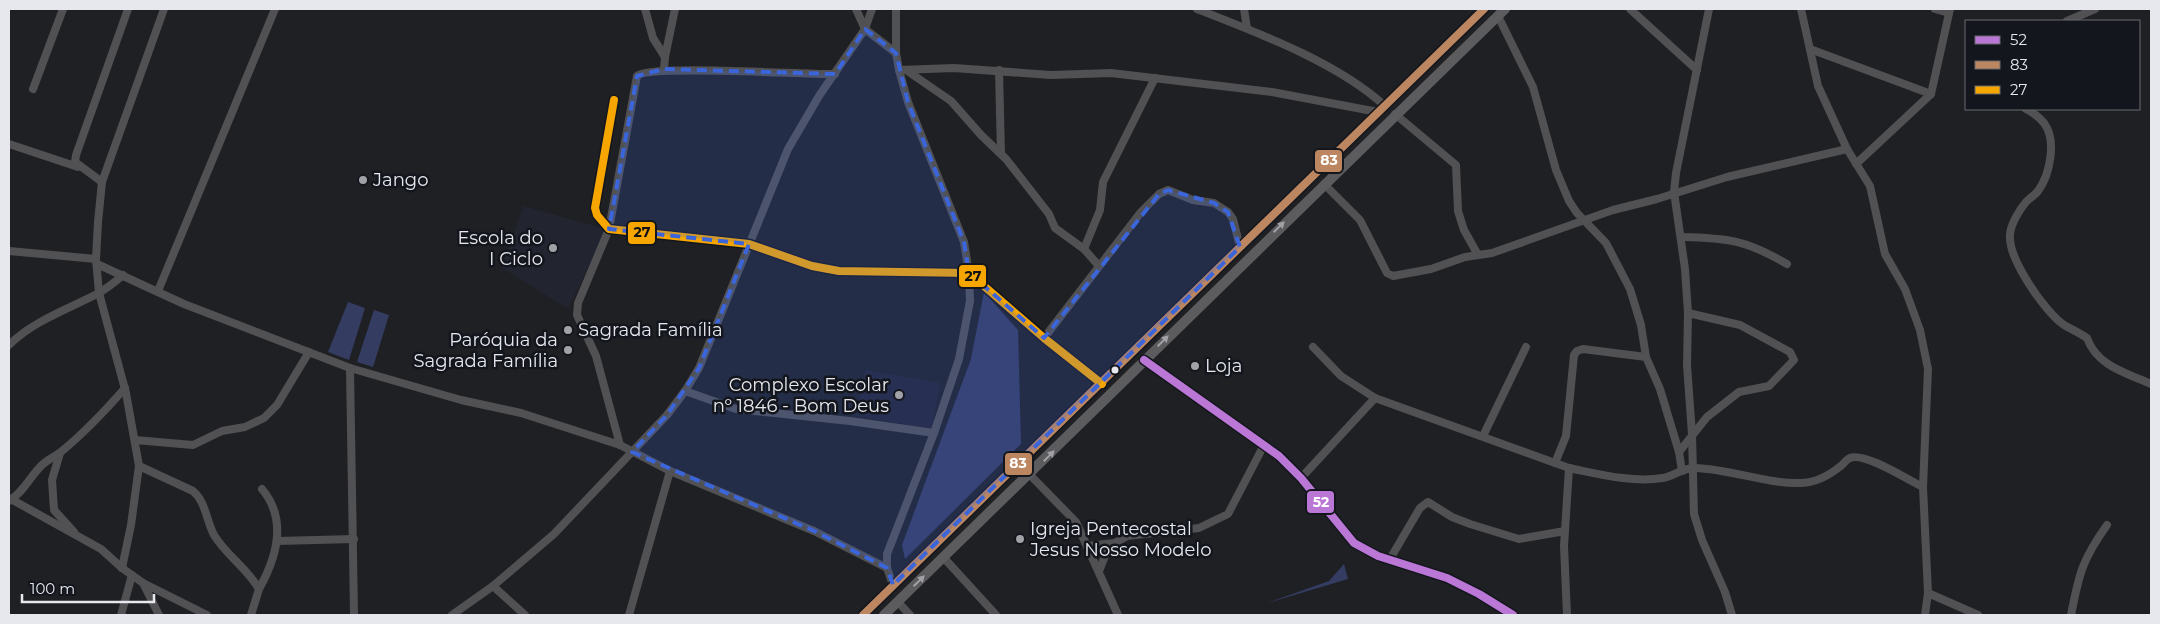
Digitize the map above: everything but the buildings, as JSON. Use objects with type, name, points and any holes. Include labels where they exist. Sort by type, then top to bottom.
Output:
[{"type":"street","points":[[33,89],[63,9]]},
{"type":"street","points":[[80,168],[75,162],[76,155],[128,9]]},
{"type":"street","points":[[122,568],[132,525],[139,466],[136,440],[125,388],[99,293],[96,262],[102,182],[164,9]]},
{"type":"street","points":[[158,291],[274,9]]},
{"type":"street","points":[[645,9],[653,38],[665,57]]},
{"type":"street","points":[[664,69],[675,9]]},
{"type":"street","points":[[856,9],[865,29],[896,53]]},
{"type":"street","points":[[452,615],[493,586],[554,534],[667,415],[685,391],[699,368],[788,149],[819,96],[865,29],[872,9]]},
{"type":"street","points":[[893,585],[887,568],[887,554],[934,434],[966,331],[970,301],[969,274],[964,242],[908,102],[902,70],[896,53],[896,9]]},
{"type":"street","points":[[1197,9],[1247,28],[1347,77],[1368,90],[1382,109]]},
{"type":"street","points":[[1244,9],[1247,28]]},
{"type":"street","points":[[862,615],[1102,384],[1484,9]]},
{"type":"street","points":[[1630,9],[1698,70]]},
{"type":"street","points":[[1709,9],[1676,173],[1674,192],[1682,237],[1688,313],[1687,364],[1692,434],[1694,514],[1702,540],[1726,592],[1732,615]]},
{"type":"street","points":[[1801,9],[1818,86],[1847,149],[1870,186],[1885,254],[1905,289],[1920,330],[1928,369],[1923,487],[1928,593],[1925,615]]},
{"type":"street","points":[[1856,164],[1931,94],[1950,11],[1935,9]]},
{"type":"street","points":[[2069,20],[2095,9]]},
{"type":"street","points":[[884,615],[1030,475],[1144,360],[1501,12],[1533,87],[1556,170],[1568,201],[1606,243],[1630,289],[1641,325],[1646,357],[1660,389],[1679,452],[1682,471]]},
{"type":"street","points":[[1810,49],[1931,94]]},
{"type":"street","points":[[620,445],[596,356],[577,315],[578,303],[609,229],[635,80],[640,73],[664,69],[679,72],[739,70],[804,75],[835,74]]},
{"type":"street","points":[[902,70],[999,70],[1052,75],[1112,73],[1272,92],[1382,109]]},
{"type":"street","points":[[902,70],[951,101],[975,129],[1001,154],[1049,214],[1055,228],[1084,249],[1099,266]]},
{"type":"street","points":[[999,70],[1001,154]]},
{"type":"street","points":[[1084,249],[1100,210],[1104,182],[1154,78]]},
{"type":"street","points":[[614,100],[595,208],[597,214],[609,229],[749,244],[812,266],[839,271],[969,274],[1044,338],[1102,384]]},
{"type":"street","points":[[2027,110],[2044,123],[2050,135],[2050,155],[2045,176],[2038,191],[2026,202],[2011,228],[2009,236],[2024,276],[2035,294],[2063,324],[2087,338],[2091,349],[2106,364],[2151,384]]},
{"type":"street","points":[[1395,114],[1456,165],[1458,211],[1464,230],[1478,255]]},
{"type":"street","points":[[9,144],[80,168],[102,182]]},
{"type":"street","points":[[1324,184],[1360,220],[1390,276],[1432,269],[1478,255],[1492,253],[1584,220],[1657,200],[1674,192],[1736,174],[1847,149]]},
{"type":"street","points":[[1044,338],[1141,212],[1159,194],[1168,190],[1192,200],[1214,203],[1228,212],[1233,219],[1240,247]]},
{"type":"street","points":[[1682,237],[1740,241],[1765,251],[1787,264]]},
{"type":"street","points":[[9,251],[96,262],[184,304],[350,368],[461,400],[521,413],[620,445],[670,471],[814,531],[887,568]]},
{"type":"street","points":[[9,345],[17,337],[46,319],[99,293],[123,275]]},
{"type":"street","points":[[1679,452],[1707,416],[1739,392],[1769,386],[1794,360],[1790,352],[1740,325],[1688,313]]},
{"type":"street","points":[[1313,347],[1341,376],[1375,398],[1569,468],[1599,474],[1649,479],[1665,478],[1693,467],[1756,476],[1783,483],[1803,484],[1824,477],[1850,458],[1858,457],[1869,459],[1923,487]]},
{"type":"street","points":[[1483,436],[1526,347]]},
{"type":"street","points":[[1555,463],[1566,436],[1574,355],[1577,350],[1583,349],[1646,357]]},
{"type":"street","points":[[136,440],[193,445],[222,431],[245,427],[264,418],[276,405],[309,352]]},
{"type":"street","points":[[1144,360],[1264,445],[1301,478],[1354,543],[1378,556],[1446,578],[1479,594],[1513,615]]},
{"type":"street","points":[[350,368],[354,615]]},
{"type":"street","points":[[125,388],[94,423],[60,453],[45,462],[10,499],[54,525],[75,533],[101,550],[132,575],[207,615]]},
{"type":"street","points":[[685,391],[736,409],[850,421],[934,434]]},
{"type":"street","points":[[1301,478],[1375,398]]},
{"type":"street","points":[[1088,546],[1114,543],[1127,536],[1199,528],[1228,514],[1264,445]]},
{"type":"street","points":[[60,453],[52,480],[54,510],[75,533]]},
{"type":"street","points":[[139,466],[193,491],[199,496],[215,537],[253,578],[259,589]]},
{"type":"street","points":[[1567,615],[1565,531],[1569,468]]},
{"type":"street","points":[[629,615],[670,471]]},
{"type":"street","points":[[1030,475],[1076,522],[1118,615]]},
{"type":"street","points":[[251,615],[259,589],[270,569],[277,541],[276,510],[262,489]]},
{"type":"street","points":[[1390,559],[1420,508],[1428,502],[1452,517],[1519,539],[1565,531]]},
{"type":"street","points":[[2071,615],[2080,570],[2088,551],[2107,525]]},
{"type":"street","points":[[277,541],[354,539]]},
{"type":"street","points":[[1099,571],[1104,557],[1114,543]]},
{"type":"street","points":[[944,558],[996,615]]},
{"type":"street","points":[[121,615],[132,575]]},
{"type":"street","points":[[144,582],[159,615]]},
{"type":"street","points":[[493,586],[526,615]]},
{"type":"street","points":[[1928,593],[1978,615]]},
{"type":"street","points":[[898,602],[910,615]]},
{"type":"highlighted area","points":[[865,29],[896,53],[908,102],[964,242],[969,273],[1044,338],[1159,194],[1168,190],[1214,203],[1228,212],[1240,247],[893,585],[887,568],[814,531],[632,452],[667,415],[699,368],[749,244],[609,229],[637,76],[664,69],[835,74]]},
{"type":"shaded area","name":"Escola do I Ciclo","points":[[523,206],[607,229],[568,309],[502,268]]},
{"type":"shaded area","points":[[984,292],[1018,330],[1021,444],[905,559],[902,545],[971,359]]},
{"type":"shaded area","points":[[348,302],[365,308],[349,360],[328,352]]},
{"type":"shaded area","points":[[374,310],[389,315],[373,367],[357,362]]},
{"type":"shaded area","name":"Complexo Escolar nº 1846 - Bom Deus","points":[[865,370],[940,383],[932,429],[857,416]]},
{"type":"shaded area","points":[[1344,564],[1348,579],[1264,604],[1329,581]]},
{"type":"transit line","name":"83","points":[[863,615],[1484,9]]},
{"type":"transit line","name":"27","points":[[614,100],[595,208],[597,215],[609,229],[749,244],[812,266],[839,271],[969,273],[1044,338],[1102,384]]},
{"type":"transit line","name":"52","points":[[1144,360],[1279,456],[1301,478],[1354,543],[1378,556],[1447,578],[1479,594],[1513,615]]},
{"type":"place","name":"Jango","points":[[363,180]]},
{"type":"place","name":"Escola do I Ciclo","points":[[553,248]]},
{"type":"place","name":"Sagrada Família","points":[[568,330]]},
{"type":"place","name":"Paróquia da Sagrada Família","points":[[568,350]]},
{"type":"place","name":"Loja","points":[[1195,366]]},
{"type":"place","name":"Complexo Escolar nº 1846 - Bom Deus","points":[[899,395]]},
{"type":"place","name":"Igreja Pentecostal Jesus Nosso Modelo","points":[[1020,539]]}]
